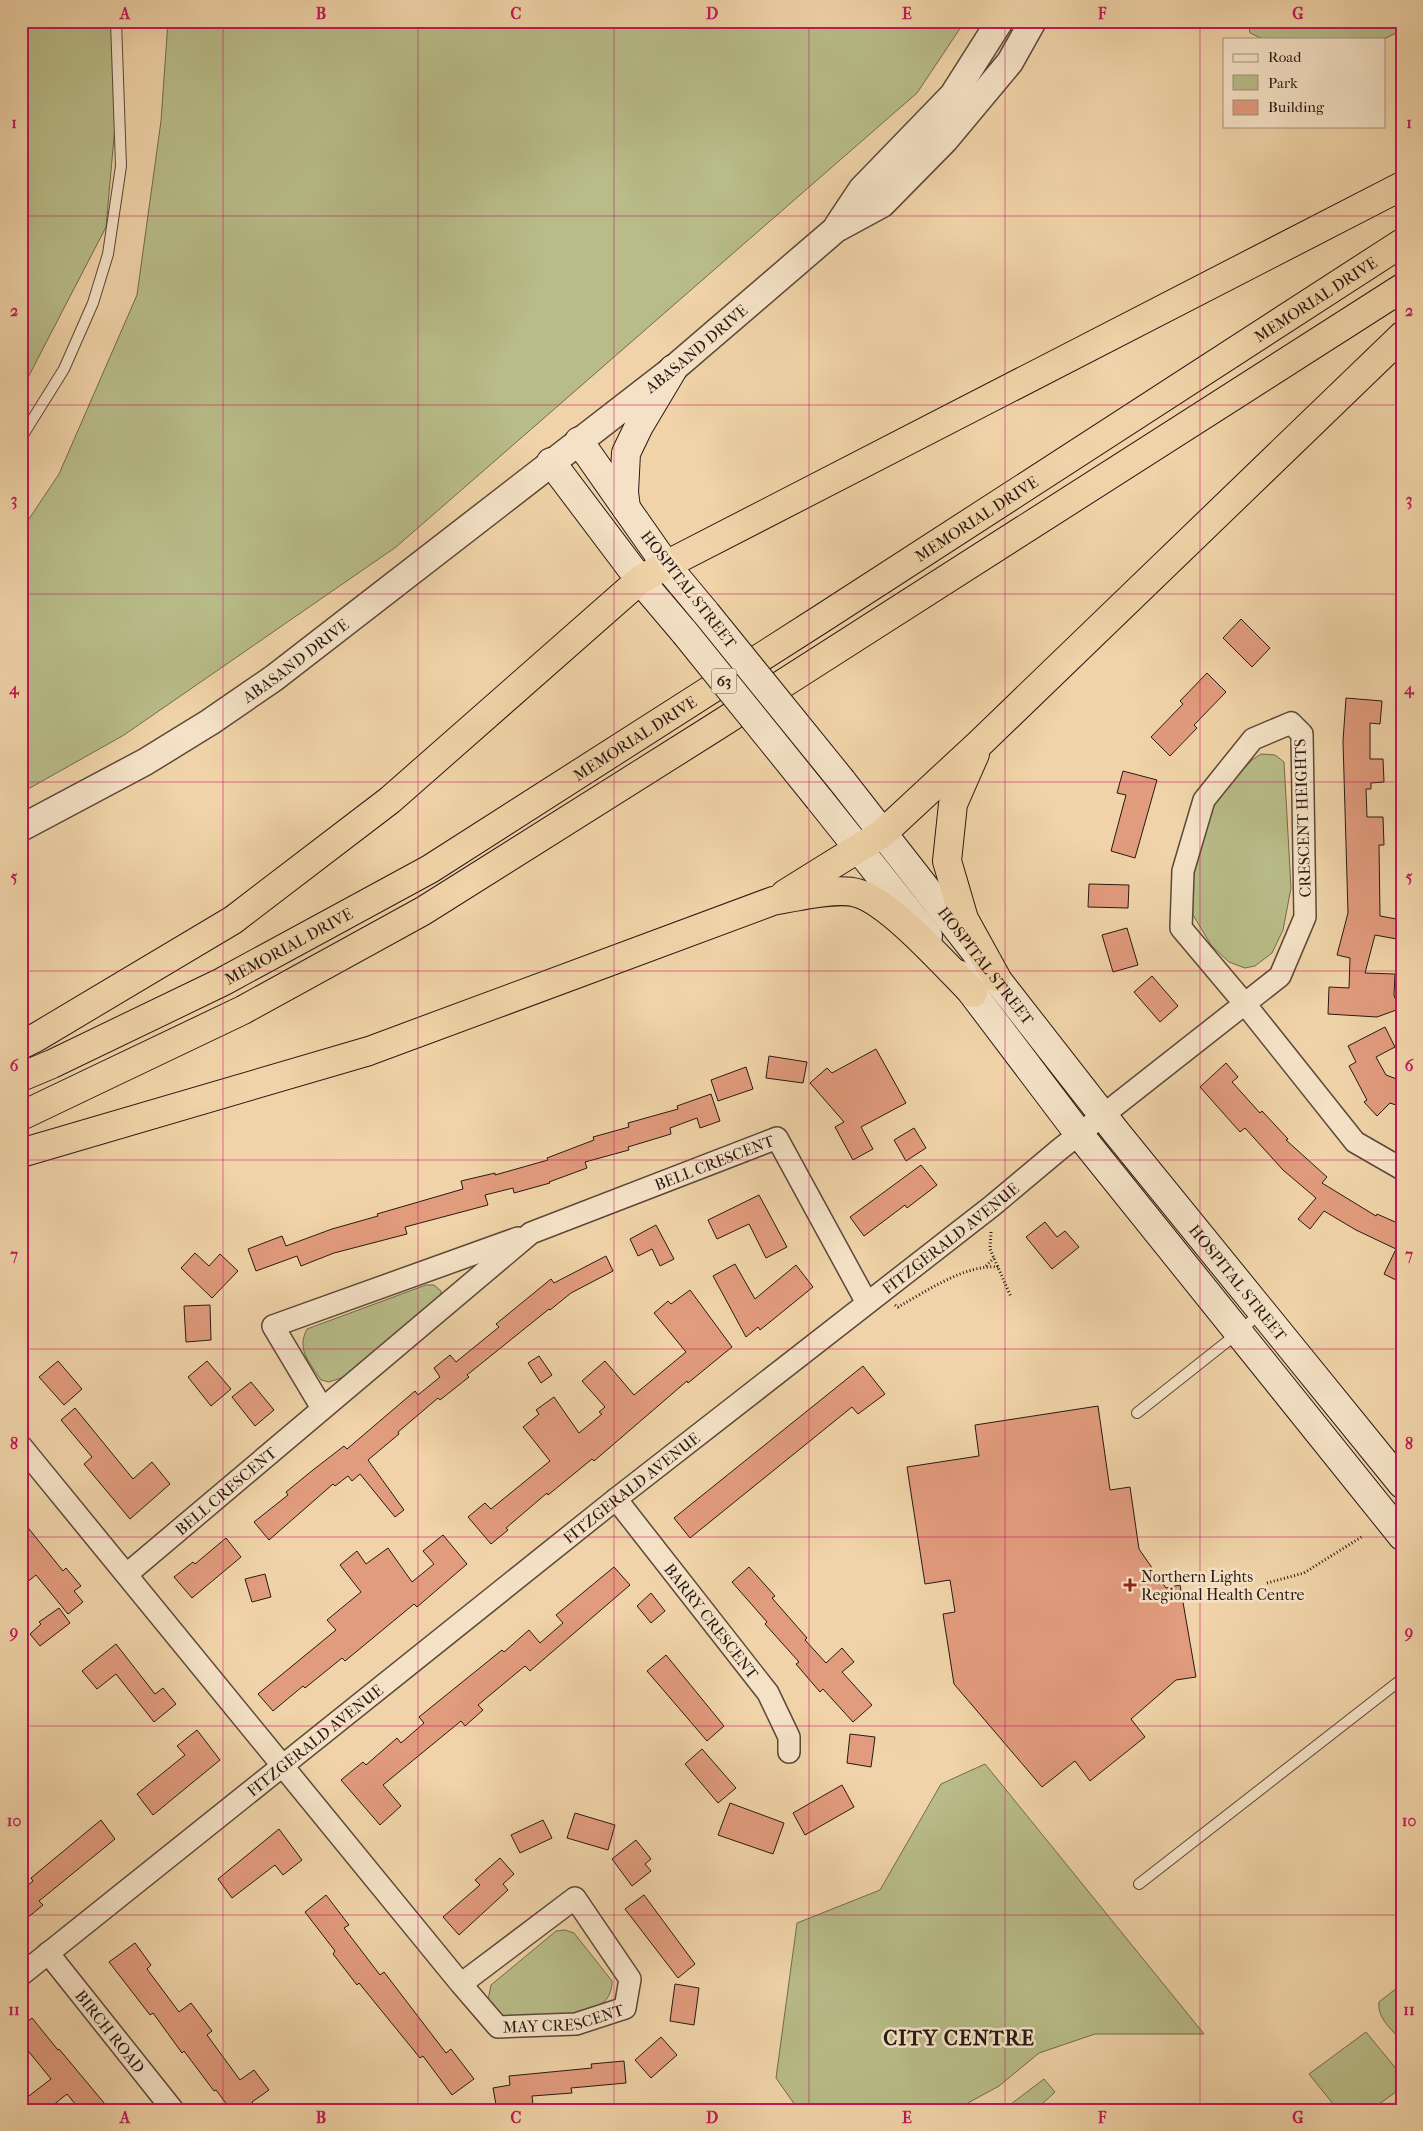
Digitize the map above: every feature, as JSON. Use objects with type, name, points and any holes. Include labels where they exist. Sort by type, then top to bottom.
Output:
[{"type":"highway","points":[[21,1045],[36,1038],[233,920],[390,800],[640,580],[1402,186]]},
{"type":"highway","name":"MEMORIAL DRIVE","points":[[21,1077],[222,982],[430,869],[1402,243]]},
{"type":"highway","name":"MEMORIAL DRIVE","points":[[21,1116],[243,1010],[423,911],[704,735],[1402,288]]},
{"type":"highway","points":[[773,901],[883,833],[979,744],[1402,336]]},
{"type":"highway","points":[[979,744],[953,804],[947,861],[964,919],[996,977]]},
{"type":"highway","points":[[21,1153],[369,1051],[773,901],[819,893],[857,893],[886,907],[973,993]]},
{"type":"main road","points":[[626,508],[624,492],[626,453],[639,426],[673,368]]},
{"type":"main road","name":"HOSPITAL STREET","points":[[579,440],[666,565],[842,781],[1104,1116],[1402,1484]]},
{"type":"main road","points":[[551,462],[640,580]]},
{"type":"main road","name":"HOSPITAL STREET","points":[[640,580],[819,799],[973,993],[1079,1134],[1402,1536]]},
{"type":"street","name":"ABASAND DRIVE","points":[[836,229],[862,189],[953,95],[1000,21]]},
{"type":"street","name":"ABASAND DRIVE","points":[[21,828],[146,762],[218,717],[274,678],[673,368],[836,229],[882,204],[946,140],[1010,62],[1033,21]]},
{"type":"street","name":"CRESCENT HEIGHTS","points":[[1245,1004],[1280,976],[1306,916],[1302,734],[1291,723],[1253,740],[1204,800],[1183,871],[1181,928],[1245,1004],[1355,1142],[1402,1169]]},
{"type":"street","name":"FITZGERALD AVENUE","points":[[21,1975],[616,1499],[992,1206],[1079,1134],[1245,1004]]},
{"type":"street","name":"BELL CRESCENT","points":[[322,1408],[274,1326],[531,1233],[777,1138],[872,1298]]},
{"type":"street","name":"BELL CRESCENT","points":[[127,1574],[531,1233]]},
{"type":"street","points":[[21,1446],[282,1766]]},
{"type":"street","name":"BARRY CRESCENT","points":[[616,1499],[768,1693],[789,1737],[789,1752]]},
{"type":"street","name":"MAY CRESCENT","points":[[282,1766],[460,1984],[498,2027],[576,2024],[625,2008],[630,1979],[576,1898],[460,1984]]},
{"type":"street","name":"BIRCH ROAD","points":[[48,1953],[173,2110]]},
{"type":"lane","points":[[21,438],[64,368],[93,303],[108,254],[120,166],[116,21]]},
{"type":"lane","points":[[1137,1413],[1261,1312]]},
{"type":"lane","points":[[1139,1884],[1402,1679]]},
{"type":"path","points":[[992,1206],[990,1248],[1011,1297]]},
{"type":"path","points":[[986,1266],[994,1258]]},
{"type":"path","points":[[872,1298],[898,1308],[944,1281],[986,1266],[999,1267]]},
{"type":"path","points":[[1267,1583],[1304,1573],[1363,1536]]},
{"type":"green space","points":[[21,21],[113,21],[119,81],[106,227],[21,391]]},
{"type":"green space","points":[[168,21],[965,21],[917,93],[396,547],[124,735],[21,793],[21,531],[59,474],[137,295],[161,121]]},
{"type":"green space","points":[[1248,21],[1402,21],[1402,30],[1386,38],[1261,38],[1250,33]]},
{"type":"green space","points":[[1261,754],[1275,755],[1284,762],[1291,888],[1283,930],[1272,953],[1255,966],[1245,968],[1229,962],[1211,945],[1190,910],[1190,881],[1209,807],[1252,760]]},
{"type":"green space","points":[[426,1285],[434,1285],[441,1291],[441,1299],[347,1376],[329,1382],[321,1380],[309,1362],[304,1350],[303,1343],[307,1329]]},
{"type":"green space","points":[[985,1764],[1204,2034],[1095,2034],[1039,2053],[999,2086],[955,2110],[889,2110],[881,2107],[795,2110],[795,2105],[776,2078],[797,1923],[880,1890],[941,1784]]},
{"type":"green space","points":[[565,1930],[574,1933],[612,1981],[611,1991],[606,2000],[593,2008],[550,2018],[519,2020],[499,2016],[488,2000],[491,1985],[556,1931]]},
{"type":"green space","points":[[1402,1984],[1402,2041],[1380,2013],[1379,2002]]},
{"type":"green space","points":[[1366,2032],[1402,2076],[1401,2088],[1371,2110],[1338,2110],[1309,2074]]},
{"type":"green space","points":[[1044,2079],[1055,2092],[1042,2104],[1047,2110],[1011,2110],[1011,2104]]},
{"type":"building","points":[[1241,619],[1270,648],[1252,667],[1223,638]]},
{"type":"building","points":[[1207,673],[1226,692],[1194,725],[1197,728],[1170,756],[1151,737],[1183,704],[1180,701]]},
{"type":"building","points":[[1346,698],[1382,701],[1380,724],[1370,723],[1370,759],[1383,759],[1384,782],[1371,783],[1371,789],[1366,789],[1367,817],[1383,817],[1384,845],[1379,845],[1380,916],[1402,920],[1402,940],[1375,935],[1365,973],[1395,974],[1394,995],[1399,1009],[1377,1017],[1328,1014],[1329,987],[1349,988],[1350,958],[1337,955],[1348,913],[1343,741]]},
{"type":"building","points":[[1123,771],[1157,780],[1135,858],[1111,851],[1126,795],[1117,793]]},
{"type":"building","points":[[1089,884],[1129,885],[1128,908],[1088,907]]},
{"type":"building","points":[[1127,928],[1138,965],[1113,972],[1102,935]]},
{"type":"building","points":[[1152,976],[1178,1006],[1160,1022],[1134,992]]},
{"type":"building","points":[[1385,1027],[1395,1047],[1376,1057],[1386,1075],[1402,1081],[1402,1107],[1390,1103],[1377,1116],[1364,1102],[1367,1100],[1349,1066],[1356,1062],[1348,1046]]},
{"type":"building","points":[[876,1049],[906,1103],[861,1127],[873,1149],[853,1160],[835,1127],[844,1122],[810,1083],[827,1068],[832,1073]]},
{"type":"building","points":[[769,1056],[807,1062],[803,1083],[766,1078]]},
{"type":"building","points":[[1226,1063],[1238,1077],[1232,1082],[1260,1113],[1262,1111],[1288,1139],[1286,1140],[1327,1177],[1322,1183],[1376,1216],[1377,1214],[1402,1225],[1402,1273],[1398,1281],[1384,1274],[1396,1249],[1356,1230],[1324,1211],[1310,1229],[1298,1219],[1316,1198],[1283,1170],[1245,1128],[1240,1132],[1200,1087]]},
{"type":"building","points":[[746,1067],[753,1089],[718,1101],[711,1080]]},
{"type":"building","points":[[711,1094],[720,1121],[700,1128],[697,1118],[670,1128],[671,1134],[628,1147],[629,1150],[585,1162],[587,1168],[550,1183],[514,1193],[513,1188],[485,1195],[488,1205],[405,1227],[407,1234],[334,1253],[301,1266],[297,1256],[256,1271],[248,1249],[282,1236],[286,1246],[332,1229],[378,1216],[377,1214],[463,1189],[461,1181],[495,1173],[495,1175],[548,1160],[547,1158],[594,1140],[593,1137],[629,1127],[628,1123],[678,1109],[677,1106]]},
{"type":"building","points":[[914,1128],[926,1148],[906,1161],[894,1140]]},
{"type":"building","points":[[921,1165],[937,1185],[907,1208],[905,1205],[864,1236],[850,1217]]},
{"type":"building","points":[[759,1195],[787,1247],[766,1258],[749,1224],[717,1239],[708,1220]]},
{"type":"building","points":[[1045,1222],[1057,1237],[1065,1231],[1079,1247],[1052,1269],[1026,1237]]},
{"type":"building","points":[[656,1225],[674,1259],[660,1266],[652,1249],[638,1256],[630,1239]]},
{"type":"building","points":[[195,1253],[209,1266],[220,1254],[238,1271],[212,1298],[181,1268]]},
{"type":"building","points":[[606,1256],[613,1271],[571,1293],[549,1309],[467,1375],[469,1377],[440,1400],[438,1398],[368,1460],[404,1510],[395,1517],[360,1474],[352,1481],[348,1476],[335,1486],[333,1484],[269,1540],[254,1522],[288,1495],[286,1492],[313,1470],[344,1446],[347,1449],[415,1391],[418,1395],[440,1377],[434,1368],[450,1355],[456,1362],[499,1327],[496,1324],[551,1279],[554,1283]]},
{"type":"building","points":[[735,1264],[755,1299],[796,1265],[813,1287],[760,1330],[758,1327],[746,1337],[713,1276]]},
{"type":"building","points":[[690,1290],[732,1347],[688,1383],[687,1381],[594,1461],[592,1459],[548,1495],[547,1493],[506,1528],[508,1530],[491,1544],[468,1517],[485,1503],[491,1509],[550,1461],[523,1427],[539,1414],[536,1410],[554,1397],[579,1433],[602,1414],[599,1412],[605,1407],[582,1381],[605,1361],[634,1395],[686,1352],[654,1313],[668,1301],[671,1304]]},
{"type":"building","points":[[210,1305],[211,1340],[186,1342],[184,1306]]},
{"type":"building","points":[[539,1356],[552,1375],[541,1383],[528,1363]]},
{"type":"building","points":[[58,1361],[82,1389],[64,1405],[39,1377]]},
{"type":"building","points":[[207,1361],[231,1389],[211,1406],[188,1377]]},
{"type":"building","points":[[863,1366],[885,1394],[858,1414],[852,1407],[690,1538],[674,1518]]},
{"type":"building","points":[[251,1382],[274,1410],[255,1426],[232,1397]]},
{"type":"building","name":"Northern Lights Regional Health Centre","points":[[1098,1406],[1110,1490],[1130,1487],[1139,1549],[1166,1588],[1180,1585],[1196,1677],[1176,1680],[1131,1719],[1145,1737],[1090,1781],[1075,1761],[1042,1787],[954,1684],[943,1614],[955,1612],[950,1580],[925,1584],[907,1467],[979,1456],[975,1425]]},
{"type":"building","points":[[75,1408],[133,1479],[152,1462],[170,1484],[130,1519],[84,1464],[92,1457],[61,1420]]},
{"type":"building","points":[[21,1519],[63,1571],[66,1568],[81,1586],[74,1591],[83,1602],[68,1614],[36,1575],[21,1587]]},
{"type":"building","points":[[443,1535],[467,1564],[417,1607],[414,1604],[345,1661],[342,1658],[305,1688],[303,1686],[273,1711],[258,1694],[336,1630],[327,1620],[361,1592],[340,1565],[357,1551],[366,1564],[388,1548],[412,1582],[434,1564],[423,1551]]},
{"type":"building","points":[[226,1538],[241,1557],[192,1598],[174,1577],[193,1562],[195,1564]]},
{"type":"building","points":[[614,1567],[630,1585],[530,1671],[525,1666],[478,1705],[483,1710],[465,1726],[461,1721],[383,1785],[401,1806],[380,1825],[341,1780],[363,1762],[366,1765],[397,1738],[401,1743],[424,1723],[419,1717],[502,1650],[504,1652],[529,1630],[540,1643],[563,1623],[556,1615]]},
{"type":"building","points":[[749,1567],[775,1596],[772,1598],[826,1663],[842,1648],[854,1662],[842,1672],[872,1705],[853,1722],[823,1689],[820,1692],[796,1664],[799,1662],[765,1624],[767,1622],[732,1582]]},
{"type":"building","points":[[265,1574],[271,1597],[252,1602],[245,1579]]},
{"type":"building","points":[[651,1593],[665,1611],[651,1623],[637,1606]]},
{"type":"building","points":[[59,1608],[70,1623],[40,1646],[30,1634],[41,1624],[39,1622]]},
{"type":"building","points":[[116,1644],[155,1694],[163,1688],[176,1704],[154,1722],[116,1674],[97,1689],[82,1671]]},
{"type":"building","points":[[666,1655],[724,1726],[707,1741],[647,1671]]},
{"type":"building","points":[[197,1730],[220,1760],[153,1815],[137,1794],[185,1755],[177,1746]]},
{"type":"building","points":[[850,1734],[875,1737],[871,1767],[847,1763]]},
{"type":"building","points":[[702,1749],[736,1788],[718,1803],[685,1764]]},
{"type":"building","points":[[842,1785],[854,1807],[805,1835],[793,1813]]},
{"type":"building","points":[[730,1803],[784,1823],[773,1854],[718,1835]]},
{"type":"building","points":[[575,1813],[615,1825],[608,1850],[567,1838]]},
{"type":"building","points":[[101,1820],[115,1839],[39,1901],[43,1905],[21,1923],[21,1891],[33,1881],[31,1878]]},
{"type":"building","points":[[543,1820],[552,1838],[520,1853],[511,1835]]},
{"type":"building","points":[[279,1829],[302,1860],[283,1875],[275,1865],[232,1898],[218,1879]]},
{"type":"building","points":[[636,1840],[651,1859],[645,1864],[651,1871],[632,1886],[612,1859]]},
{"type":"building","points":[[500,1858],[514,1874],[503,1884],[508,1890],[459,1935],[443,1917],[480,1885],[475,1880]]},
{"type":"building","points":[[326,1895],[349,1925],[344,1928],[380,1975],[384,1972],[446,2053],[451,2049],[474,2079],[452,2095],[423,2056],[420,2058],[359,1983],[357,1985],[333,1954],[335,1951],[305,1912]]},
{"type":"building","points":[[644,1895],[695,1964],[678,1978],[625,1909]]},
{"type":"building","points":[[135,1943],[151,1965],[147,1969],[179,2012],[191,2003],[212,2031],[207,2035],[240,2080],[254,2070],[269,2090],[252,2102],[258,2110],[231,2110],[184,2051],[182,2053],[153,2013],[150,2015],[109,1962]]},
{"type":"building","points":[[675,1984],[699,1988],[694,2025],[670,2021]]},
{"type":"building","points":[[32,2018],[110,2110],[80,2110],[67,2094],[47,2110],[21,2110],[21,2102],[51,2079],[21,2042],[21,2027]]},
{"type":"building","points":[[661,2037],[677,2055],[651,2078],[635,2060]]},
{"type":"building","points":[[624,2061],[626,2083],[571,2088],[572,2093],[532,2096],[533,2105],[521,2107],[520,2110],[497,2110],[493,2088],[510,2085],[509,2076],[592,2068],[591,2064]]},
{"type":"place","name":"Northern Lights Regional Health Centre","points":[[1130,1585]]},
{"type":"district","name":"CITY CENTRE","points":[[959,2038]]}]
